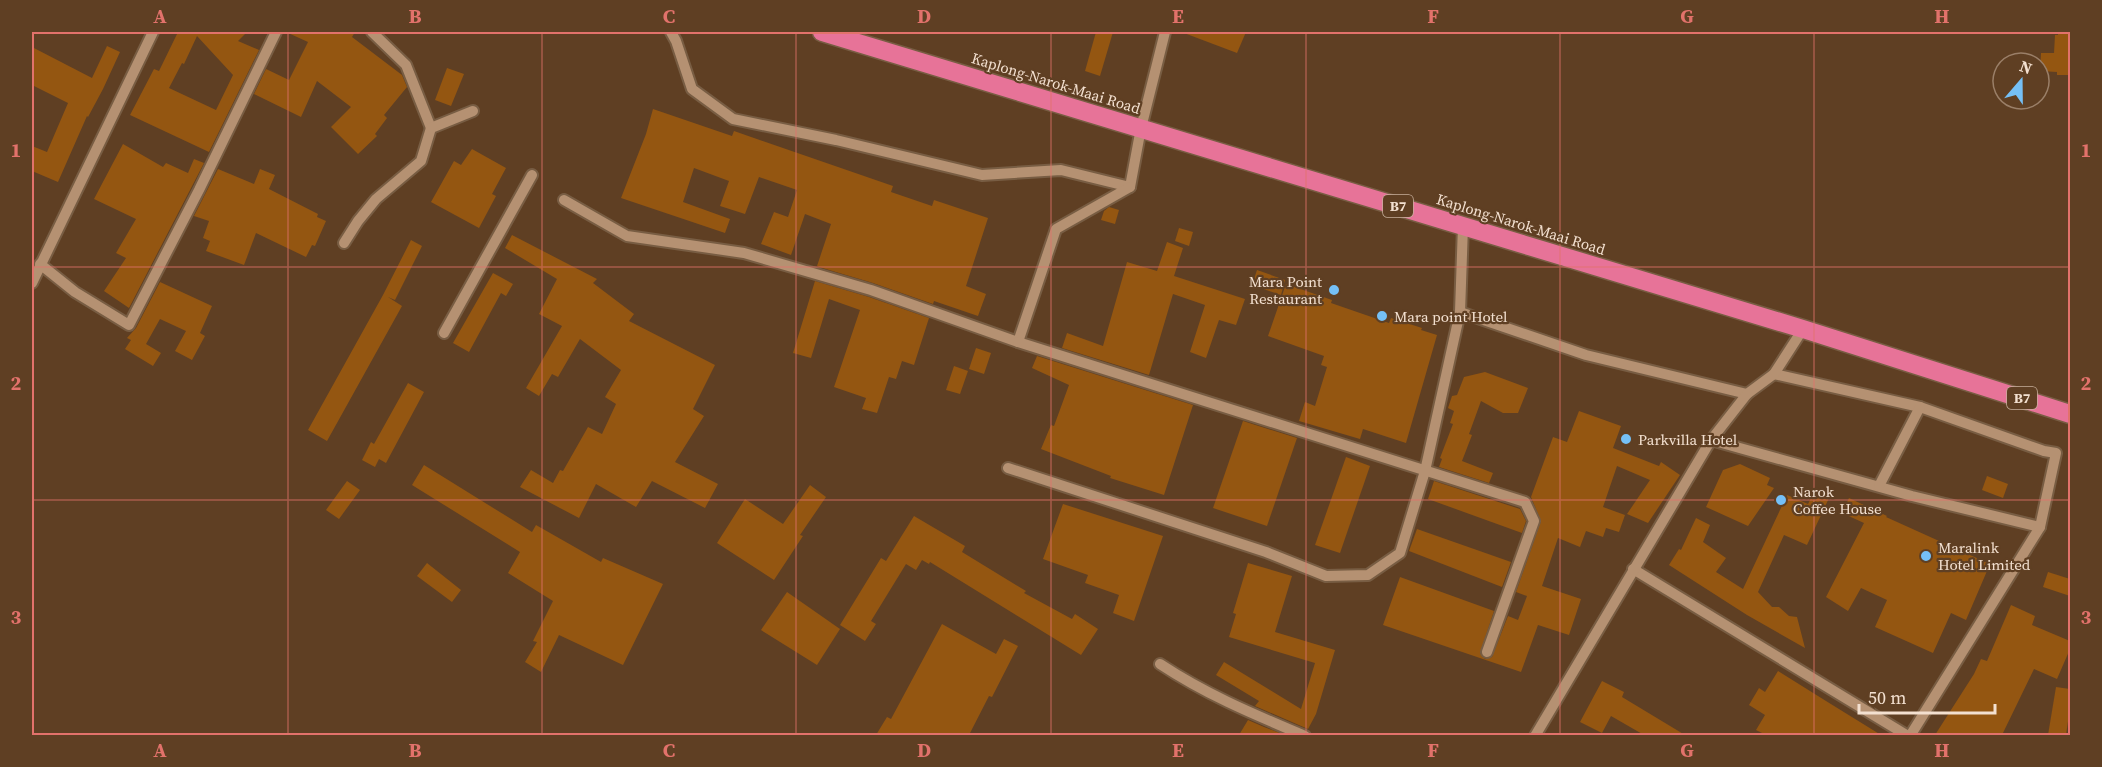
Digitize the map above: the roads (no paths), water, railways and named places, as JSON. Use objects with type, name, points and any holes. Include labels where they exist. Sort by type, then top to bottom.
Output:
[{"type":"highway","name":"Kaplong-Narok-Maai Road","points":[[822,32],[1803,329],[2070,414]]},
{"type":"street","points":[[32,283],[153,32]]},
{"type":"street","points":[[40,264],[75,292],[129,325],[199,190],[276,32]]},
{"type":"street","points":[[344,243],[376,198],[421,161],[431,128],[406,65],[372,32]]},
{"type":"street","points":[[670,32],[676,41],[692,89],[734,119],[982,175],[1061,170],[1130,187]]},
{"type":"street","points":[[1018,342],[1056,229],[1130,187],[1141,128],[1165,32]]},
{"type":"street","points":[[431,128],[473,111]]},
{"type":"street","points":[[444,333],[532,175]]},
{"type":"street","points":[[564,200],[627,236],[744,253],[871,290],[1018,342],[1525,502],[1534,521],[1487,652]]},
{"type":"street","points":[[1008,468],[1266,552],[1326,576],[1368,575],[1401,553],[1425,471],[1460,312],[1463,226]]},
{"type":"street","points":[[1460,312],[1586,356],[1747,394]]},
{"type":"street","points":[[1535,735],[1711,440],[1747,394],[1774,374],[1803,329]]},
{"type":"street","points":[[1632,569],[1909,735],[2040,527],[2056,453],[2044,451],[1920,407],[1774,374]]},
{"type":"street","points":[[1880,486],[1920,407]]},
{"type":"street","points":[[1711,440],[1912,496],[2040,527]]},
{"type":"street","points":[[1160,664],[1193,686],[1305,735]]},
{"type":"place","name":"Mara Point Restaurant","points":[[1334,290]]},
{"type":"place","name":"Mara point Hotel","points":[[1382,316]]},
{"type":"place","name":"Parkvilla Hotel","points":[[1626,439]]},
{"type":"place","name":"Narok Coffee House","points":[[1781,500]]},
{"type":"place","name":"Maralink Hotel Limited","points":[[1926,556]]}]
